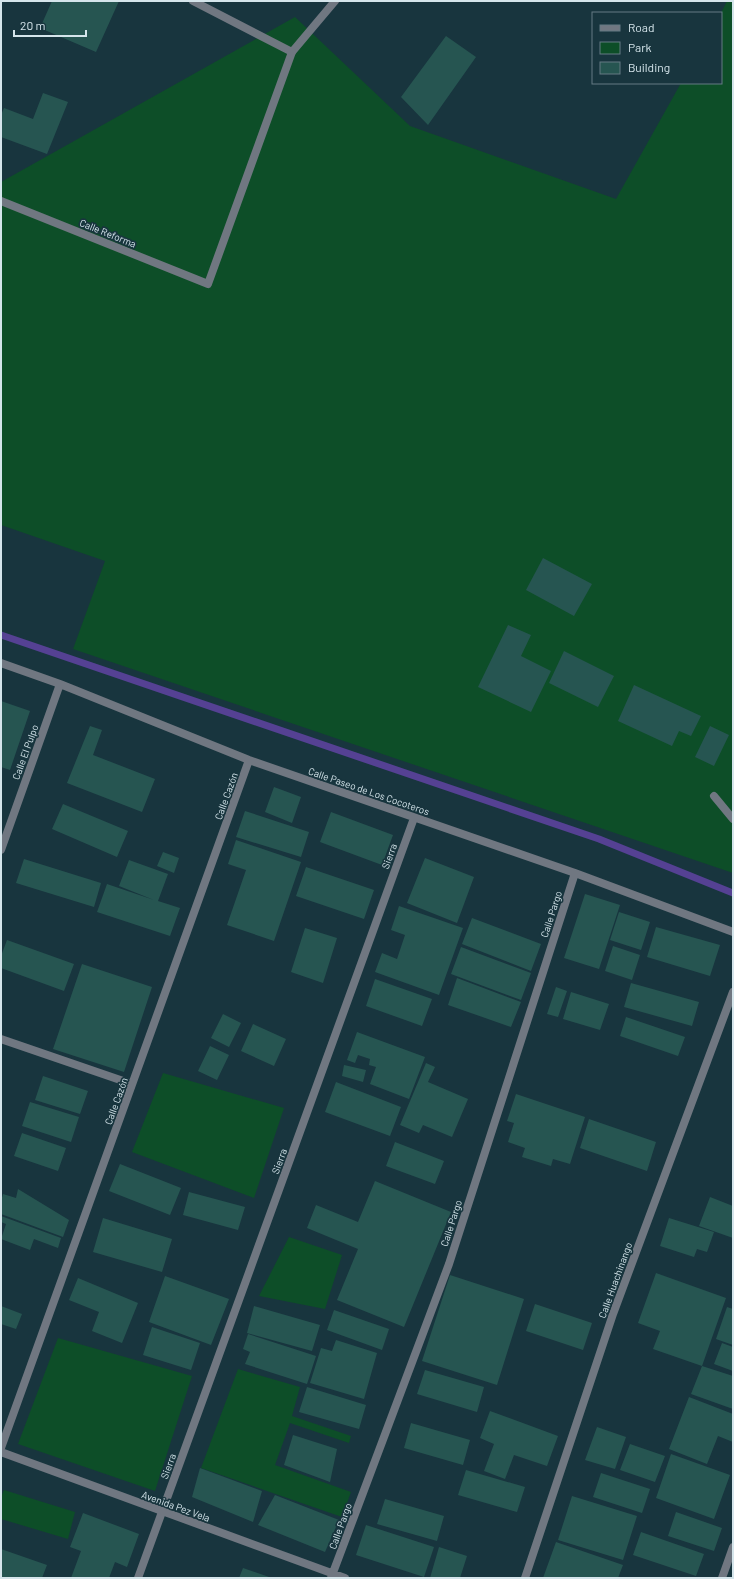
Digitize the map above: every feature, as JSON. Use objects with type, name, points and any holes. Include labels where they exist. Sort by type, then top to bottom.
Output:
[{"type":"street","points":[[193,1],[292,52],[335,1]]},
{"type":"street","name":"Calle Reforma","points":[[1,201],[208,284],[292,52]]},
{"type":"street","name":"Calle Paseo de Los Cocoteros","points":[[1,663],[60,684],[249,760],[575,873],[733,932]]},
{"type":"street","name":"Calle El Pulpo","points":[[1,850],[2,840],[60,684]]},
{"type":"street","name":"Calle Cazón","points":[[1,1448],[249,760]]},
{"type":"street","points":[[714,796],[733,819]]},
{"type":"street","name":"Sierra","points":[[138,1578],[414,818]]},
{"type":"street","name":"Calle Pargo","points":[[332,1576],[449,1264],[575,873]]},
{"type":"street","name":"Calle Huachinango","points":[[525,1578],[613,1314],[733,992]]},
{"type":"street","points":[[1,1039],[132,1084]]},
{"type":"street","name":"Avenida Pez Vela","points":[[1,1452],[162,1511],[332,1576],[344,1578]]},
{"type":"street","points":[[722,1578],[733,1547]]},
{"type":"green space","points":[[727,1],[733,1],[733,873],[73,649],[105,561],[1,525],[1,182],[295,17],[410,126],[616,199],[680,84],[722,84],[722,12]]},
{"type":"green space","points":[[163,1073],[284,1108],[254,1198],[132,1152]]},
{"type":"green space","points":[[289,1237],[342,1255],[325,1309],[259,1296]]},
{"type":"green space","points":[[58,1338],[192,1376],[155,1491],[18,1444]]},
{"type":"green space","points":[[238,1369],[300,1387],[292,1416],[351,1436],[349,1443],[290,1423],[275,1465],[351,1492],[342,1517],[201,1468]]},
{"type":"green space","points":[[4,1490],[75,1512],[68,1539],[1,1519],[1,1497]]},
{"type":"building","points":[[52,1],[119,1],[96,52],[40,28]]},
{"type":"building","points":[[446,36],[476,57],[428,125],[401,97]]},
{"type":"building","points":[[43,93],[68,102],[47,154],[1,137],[1,115],[4,108],[33,119]]},
{"type":"building","points":[[543,558],[592,584],[574,616],[526,590]]},
{"type":"building","points":[[508,625],[531,635],[521,656],[551,671],[531,712],[478,687]]},
{"type":"building","points":[[564,651],[614,676],[598,707],[549,683]]},
{"type":"building","points":[[634,685],[701,716],[691,736],[679,731],[672,746],[618,721]]},
{"type":"building","points":[[1,701],[30,711],[10,770],[1,767]]},
{"type":"building","points":[[90,726],[102,730],[93,755],[155,779],[142,812],[67,783]]},
{"type":"building","points":[[710,726],[729,735],[714,766],[695,757]]},
{"type":"building","points":[[274,787],[301,797],[292,823],[265,812]]},
{"type":"building","points":[[63,804],[128,831],[117,857],[52,829]]},
{"type":"building","points":[[245,811],[309,832],[301,857],[236,837]]},
{"type":"building","points":[[331,812],[393,835],[382,865],[320,842]]},
{"type":"building","points":[[236,840],[301,862],[274,941],[227,925],[246,870],[228,864]]},
{"type":"building","points":[[163,852],[179,858],[174,873],[157,866]]},
{"type":"building","points":[[425,858],[474,877],[457,923],[407,903]]},
{"type":"building","points":[[24,859],[101,883],[94,907],[16,883]]},
{"type":"building","points":[[129,860],[168,874],[158,901],[180,908],[170,936],[97,912],[107,884],[154,900],[119,886]]},
{"type":"building","points":[[306,867],[374,890],[364,919],[296,896]]},
{"type":"building","points":[[585,894],[620,905],[599,969],[564,958]]},
{"type":"building","points":[[399,906],[463,928],[439,995],[375,972],[382,953],[397,959],[405,935],[391,930]]},
{"type":"building","points":[[619,912],[650,922],[641,950],[610,940]]},
{"type":"building","points":[[472,918],[541,944],[531,971],[462,944]]},
{"type":"building","points":[[656,927],[720,945],[710,976],[647,957]]},
{"type":"building","points":[[305,928],[337,938],[323,983],[291,972]]},
{"type":"building","points":[[7,940],[74,964],[64,991],[1,968],[1,956]]},
{"type":"building","points":[[613,946],[640,955],[632,980],[605,971]]},
{"type":"building","points":[[461,947],[531,973],[521,1000],[451,974]]},
{"type":"building","points":[[82,964],[152,987],[124,1072],[53,1049]]},
{"type":"building","points":[[457,978],[521,1002],[511,1027],[448,1005]]},
{"type":"building","points":[[375,979],[432,999],[422,1026],[366,1006]]},
{"type":"building","points":[[631,983],[699,1002],[692,1026],[624,1007]]},
{"type":"building","points":[[556,987],[567,991],[558,1017],[547,1014]]},
{"type":"building","points":[[571,992],[609,1004],[600,1030],[563,1019]]},
{"type":"building","points":[[223,1014],[241,1023],[229,1047],[211,1038]]},
{"type":"building","points":[[626,1017],[685,1037],[678,1056],[620,1036]]},
{"type":"building","points":[[253,1024],[286,1039],[274,1066],[241,1051]]},
{"type":"building","points":[[357,1032],[425,1057],[409,1099],[370,1084],[376,1067],[369,1065],[370,1059],[358,1055],[355,1063],[347,1060]]},
{"type":"building","points":[[210,1046],[229,1055],[217,1080],[198,1071]]},
{"type":"building","points":[[426,1063],[435,1067],[428,1082],[468,1099],[452,1137],[423,1125],[419,1133],[400,1125]]},
{"type":"building","points":[[344,1065],[366,1070],[363,1082],[342,1076]]},
{"type":"building","points":[[43,1076],[88,1091],[80,1114],[35,1100]]},
{"type":"building","points":[[336,1082],[401,1107],[390,1136],[325,1112]]},
{"type":"building","points":[[516,1094],[585,1117],[570,1164],[553,1159],[551,1166],[522,1157],[525,1148],[508,1142],[514,1123],[507,1121]]},
{"type":"building","points":[[30,1102],[79,1117],[71,1142],[22,1126]]},
{"type":"building","points":[[589,1119],[656,1142],[647,1171],[580,1148]]},
{"type":"building","points":[[22,1133],[66,1148],[58,1171],[14,1156]]},
{"type":"building","points":[[395,1142],[444,1161],[435,1184],[386,1166]]},
{"type":"building","points":[[120,1164],[181,1188],[170,1215],[109,1191]]},
{"type":"building","points":[[375,1181],[451,1212],[404,1327],[337,1300],[358,1249],[307,1228],[316,1205],[358,1222]]},
{"type":"building","points":[[18,1189],[69,1220],[63,1237],[1,1214],[1,1201],[3,1194],[16,1198]]},
{"type":"building","points":[[189,1192],[245,1207],[238,1230],[183,1215]]},
{"type":"building","points":[[710,1197],[733,1206],[733,1238],[699,1226]]},
{"type":"building","points":[[1,1216],[61,1238],[58,1248],[34,1239],[30,1250],[1,1239],[6,1224],[1,1222]]},
{"type":"building","points":[[103,1218],[172,1239],[162,1272],[93,1252]]},
{"type":"building","points":[[669,1218],[714,1232],[707,1252],[697,1249],[694,1257],[660,1246]]},
{"type":"building","points":[[656,1273],[726,1298],[702,1366],[653,1349],[660,1331],[638,1323]]},
{"type":"building","points":[[450,1275],[524,1299],[497,1385],[422,1361]]},
{"type":"building","points":[[165,1276],[229,1299],[211,1345],[149,1322]]},
{"type":"building","points":[[78,1278],[138,1303],[122,1343],[92,1331],[99,1312],[69,1300]]},
{"type":"building","points":[[535,1304],[592,1323],[583,1350],[526,1331]]},
{"type":"building","points":[[1,1306],[22,1314],[16,1329],[1,1324]]},
{"type":"building","points":[[254,1306],[320,1325],[312,1351],[247,1333]]},
{"type":"building","points":[[727,1307],[733,1309],[733,1345],[716,1339]]},
{"type":"building","points":[[334,1310],[389,1329],[382,1350],[327,1330]]},
{"type":"building","points":[[152,1327],[200,1343],[191,1370],[143,1355]]},
{"type":"building","points":[[248,1334],[316,1356],[307,1384],[245,1364],[250,1352],[243,1349]]},
{"type":"building","points":[[336,1340],[377,1353],[364,1399],[310,1383],[321,1348],[332,1351]]},
{"type":"building","points":[[722,1343],[733,1347],[733,1371],[714,1364]]},
{"type":"building","points":[[702,1366],[733,1376],[733,1409],[691,1394]]},
{"type":"building","points":[[425,1370],[484,1387],[477,1412],[417,1394]]},
{"type":"building","points":[[307,1387],[366,1405],[359,1429],[299,1412]]},
{"type":"building","points":[[689,1397],[733,1414],[733,1442],[718,1436],[707,1464],[669,1449]]},
{"type":"building","points":[[490,1411],[558,1436],[547,1466],[514,1455],[505,1479],[484,1471],[494,1444],[480,1438]]},
{"type":"building","points":[[411,1423],[470,1440],[463,1465],[404,1448]]},
{"type":"building","points":[[597,1427],[626,1437],[615,1469],[585,1460]]},
{"type":"building","points":[[293,1435],[337,1449],[330,1482],[284,1465]]},
{"type":"building","points":[[630,1444],[665,1456],[655,1482],[620,1470]]},
{"type":"building","points":[[671,1454],[730,1475],[714,1519],[656,1498]]},
{"type":"building","points":[[200,1468],[262,1491],[253,1522],[192,1497]]},
{"type":"building","points":[[466,1470],[525,1487],[517,1512],[458,1495]]},
{"type":"building","points":[[601,1473],[650,1489],[642,1513],[593,1497]]},
{"type":"building","points":[[275,1495],[339,1520],[325,1552],[258,1525]]},
{"type":"building","points":[[572,1496],[637,1516],[623,1560],[558,1540]]},
{"type":"building","points":[[385,1499],[444,1516],[437,1541],[377,1524]]},
{"type":"building","points":[[676,1512],[722,1528],[714,1551],[668,1536]]},
{"type":"building","points":[[83,1513],[139,1534],[127,1567],[115,1562],[109,1578],[71,1578],[81,1551],[70,1547]]},
{"type":"building","points":[[366,1525],[434,1547],[424,1577],[356,1555]]},
{"type":"building","points":[[641,1532],[704,1554],[696,1576],[633,1555]]},
{"type":"building","points":[[556,1542],[623,1565],[618,1578],[543,1578]]},
{"type":"building","points":[[439,1547],[467,1556],[460,1578],[430,1578]]},
{"type":"building","points":[[1,1549],[47,1565],[42,1578],[1,1578]]},
{"type":"building","points":[[243,1568],[272,1578],[239,1578]]},
{"type":"waterway","points":[[1,635],[599,839],[733,893]]}]
